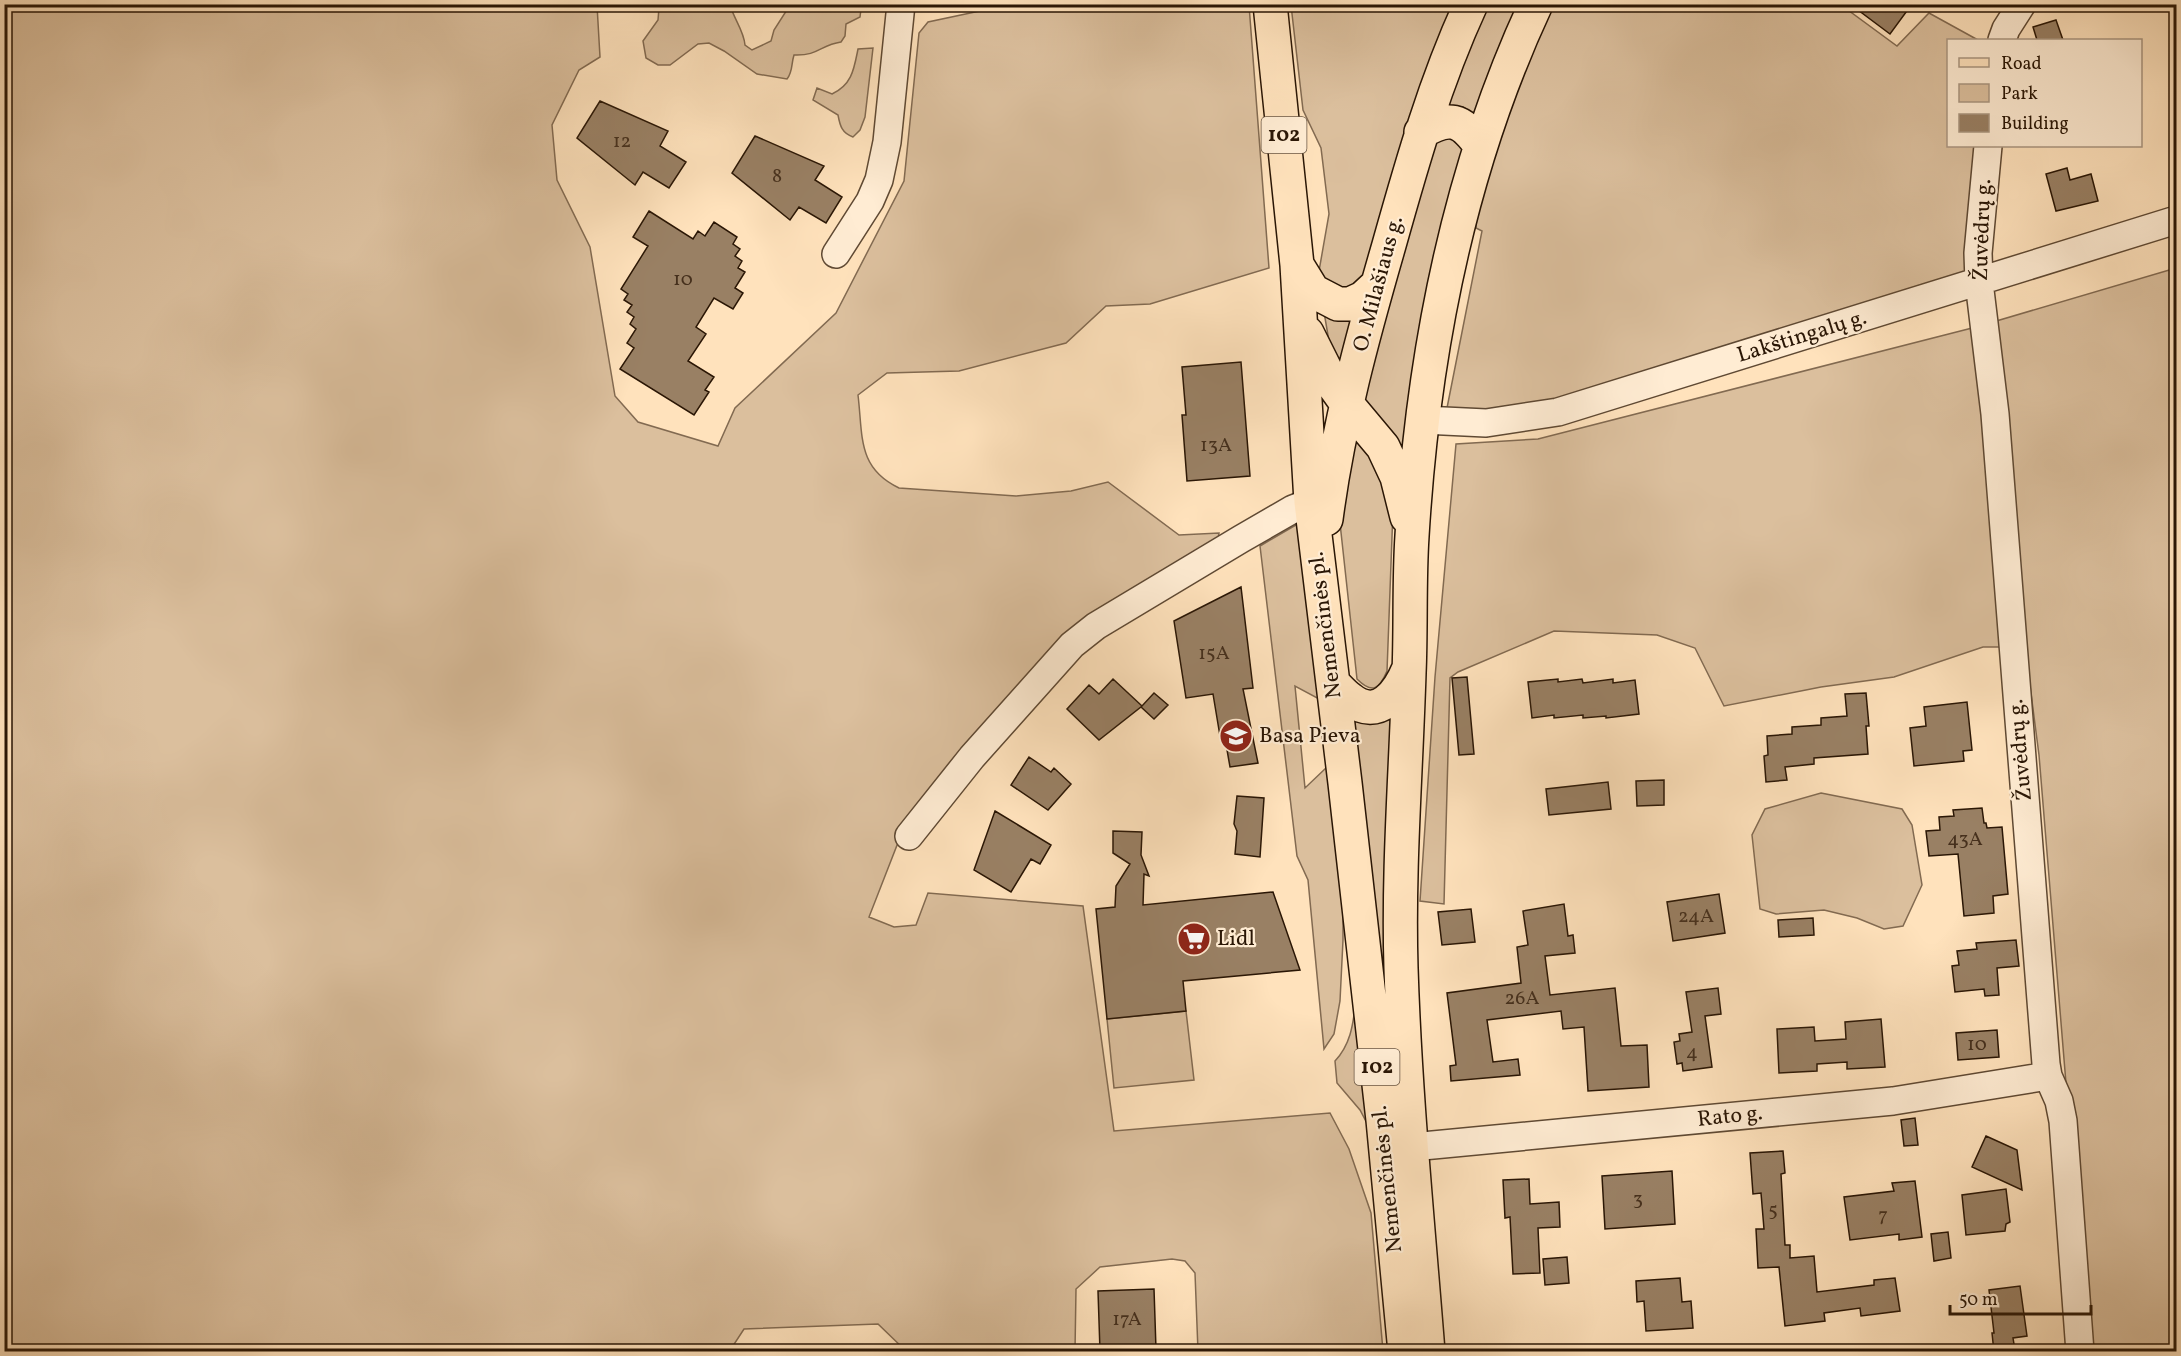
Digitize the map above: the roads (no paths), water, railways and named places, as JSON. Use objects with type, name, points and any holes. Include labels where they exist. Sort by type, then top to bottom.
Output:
[{"type":"main road","name":"Nemenčinės pl.","points":[[1270,4],[1298,265],[1311,502],[1383,1120],[1405,1352]]},
{"type":"main road","name":"O. Milašiaus g.","points":[[1320,572],[1330,493],[1347,404],[1377,285],[1421,132],[1471,4]]},
{"type":"main road","points":[[1412,537],[1423,420],[1437,315],[1454,234],[1480,145],[1515,49],[1536,4]]},
{"type":"main road","points":[[1421,132],[1438,123],[1454,122],[1468,130],[1480,145]]},
{"type":"main road","points":[[1298,265],[1313,291],[1338,304],[1350,304],[1363,298],[1377,285]]},
{"type":"main road","name":"102","points":[[1302,323],[1332,383],[1383,447],[1397,477],[1412,537]]},
{"type":"main road","name":"Nemenčinės pl.","points":[[1412,537],[1401,967],[1428,1352]]},
{"type":"main road","points":[[1333,682],[1351,700],[1365,707],[1379,706],[1395,696],[1409,668]]},
{"type":"street","points":[[836,254],[870,201],[879,180],[887,142],[901,4]]},
{"type":"street","points":[[2002,39],[2006,28],[2022,4]]},
{"type":"street","name":"Žuvėdrų g.","points":[[1988,147],[1978,253],[1979,282],[1995,414],[2048,1076],[2059,1101],[2062,1121],[2080,1352]]},
{"type":"street","name":"Lakštingalų g.","points":[[1423,420],[1486,423],[1558,412],[2176,220]]},
{"type":"street","points":[[909,836],[972,757],[1072,645],[1096,626],[1241,539],[1293,509],[1311,502]]},
{"type":"street","name":"Rato g.","points":[[1412,1147],[1893,1101],[2048,1076]]},
{"type":"place","name":"Basa Pieva","points":[[1236,736]]},
{"type":"place","name":"Lidl","points":[[1194,939]]}]
